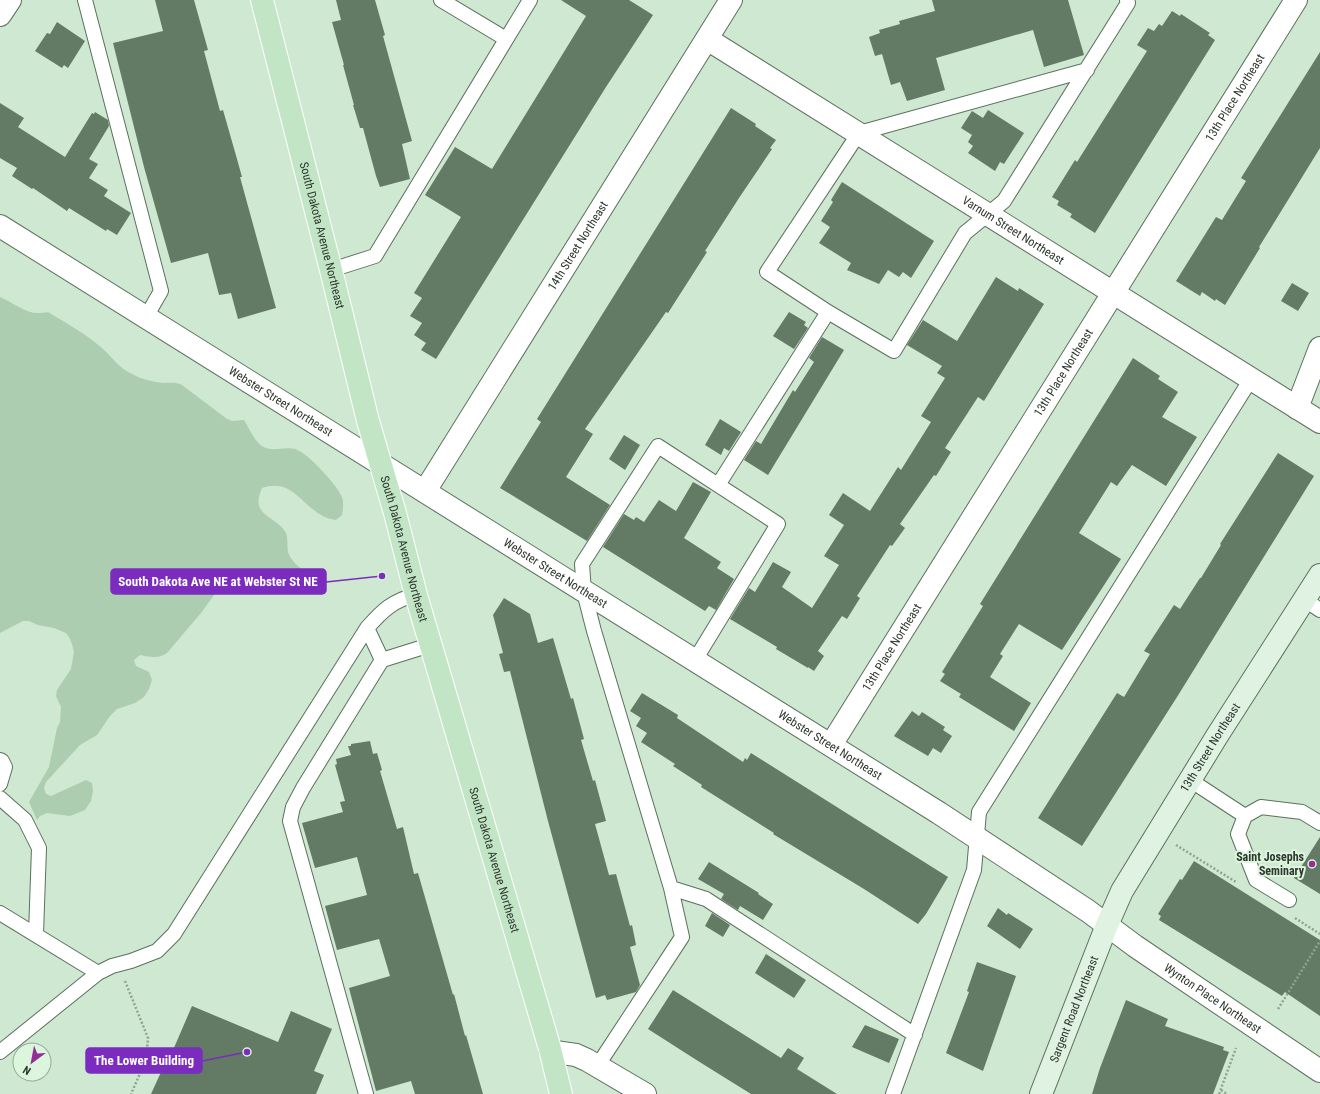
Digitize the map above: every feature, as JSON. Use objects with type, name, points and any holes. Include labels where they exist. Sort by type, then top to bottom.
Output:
[{"type":"main road","name":"South Dakota Avenue Northeast","points":[[262,0],[368,421],[430,645],[550,1050],[561,1094]]},
{"type":"main road","name":"13th Street Northeast","points":[[1107,925],[1122,891],[1190,780],[1313,605],[1320,575]]},
{"type":"main road","name":"Sargent Road Northeast","points":[[1041,1094],[1107,925]]},
{"type":"street","points":[[0,15],[10,0]]},
{"type":"street","name":"14th Street Northeast","points":[[425,491],[731,0]]},
{"type":"street","name":"13th Place Northeast","points":[[831,745],[1296,0]]},
{"type":"street","name":"Varnum Street Northeast","points":[[707,39],[1320,422]]},
{"type":"street","name":"Webster Street Northeast","points":[[0,226],[939,813],[1083,907],[1107,925]]},
{"type":"street","points":[[1297,408],[1320,348]]},
{"type":"street","name":"Wynton Place Northeast","points":[[1107,925],[1135,946],[1320,1070]]},
{"type":"street","points":[[550,1050],[576,1055],[598,1065],[645,1094]]},
{"type":"lane","points":[[85,0],[161,291],[146,317]]},
{"type":"lane","points":[[441,0],[506,39]]},
{"type":"lane","points":[[331,270],[375,256],[530,0]]},
{"type":"lane","points":[[1087,70],[859,133],[766,272],[828,312],[894,351],[965,233],[1004,201],[1087,70],[1128,3],[1127,0]]},
{"type":"lane","points":[[718,485],[828,312]]},
{"type":"lane","points":[[893,1094],[974,870],[979,812],[1250,379]]},
{"type":"lane","points":[[598,1065],[682,937],[671,888],[584,592],[582,564],[658,446],[778,524],[695,660]]},
{"type":"lane","points":[[0,1052],[98,973],[118,964],[131,961],[157,951],[174,934],[367,628],[382,611],[404,598],[416,595]]},
{"type":"lane","points":[[367,628],[382,660]]},
{"type":"lane","points":[[366,1094],[290,821],[293,807],[303,788],[382,660],[430,645]]},
{"type":"lane","points":[[0,760],[5,767],[0,784]]},
{"type":"lane","points":[[1190,780],[1245,816]]},
{"type":"lane","points":[[0,798],[25,820],[38,848],[36,934]]},
{"type":"lane","points":[[1289,900],[1256,880],[1238,834],[1245,816],[1261,807],[1302,812],[1320,824]]},
{"type":"lane","points":[[671,888],[706,899],[915,1035]]},
{"type":"lane","points":[[0,913],[98,973]]},
{"type":"path","points":[[1278,1009],[1320,941]]},
{"type":"path","points":[[118,964],[138,1010],[148,1038],[146,1060],[131,1094]]},
{"type":"path","points":[[1220,1094],[1236,1048]]},
{"type":"path","points":[[1221,1090],[1227,1094]]},
{"type":"green space","points":[[0,297],[22,309],[34,313],[48,312],[89,338],[102,348],[127,372],[143,379],[156,382],[180,384],[227,419],[232,421],[244,420],[252,434],[262,446],[270,449],[291,448],[300,451],[314,462],[328,477],[342,497],[343,502],[342,515],[336,520],[325,517],[316,512],[284,487],[274,486],[262,488],[259,498],[261,510],[265,515],[282,527],[286,533],[289,555],[293,561],[306,573],[305,582],[299,588],[291,591],[254,571],[243,569],[234,572],[225,580],[201,613],[167,653],[157,657],[140,655],[134,660],[136,666],[149,672],[152,680],[144,697],[135,703],[117,709],[110,716],[97,735],[80,745],[46,782],[44,788],[46,794],[51,796],[86,780],[92,783],[93,791],[91,801],[85,810],[70,816],[47,813],[40,816],[37,820],[29,802],[49,767],[57,728],[60,722],[61,707],[56,696],[57,690],[71,669],[74,652],[72,644],[66,633],[29,621],[23,621],[0,633]]},
{"type":"building","points":[[155,0],[194,0],[208,50],[204,51],[220,111],[223,110],[237,159],[242,177],[240,177],[276,308],[238,319],[231,293],[219,295],[208,253],[171,263],[144,167],[113,43],[163,31]]},
{"type":"building","points":[[336,0],[375,0],[385,35],[383,36],[412,141],[402,144],[410,179],[380,187],[363,128],[360,128],[353,105],[332,22],[341,20]]},
{"type":"building","points":[[561,0],[629,0],[653,15],[606,87],[436,359],[421,350],[426,343],[414,335],[422,323],[410,316],[422,298],[414,293],[461,217],[425,195],[455,147],[492,169],[586,16]]},
{"type":"building","points":[[932,0],[1068,0],[1084,55],[1044,67],[1033,30],[936,58],[945,90],[907,101],[900,82],[891,85],[882,54],[875,56],[869,37],[880,33],[879,30],[900,24],[899,21],[935,11]]},
{"type":"building","points":[[1172,11],[1180,16],[1181,14],[1210,33],[1208,35],[1215,40],[1095,233],[1070,217],[1072,214],[1057,205],[1059,201],[1052,197],[1075,160],[1077,162],[1147,51],[1137,45],[1148,28],[1154,31],[1159,24],[1162,26]]},
{"type":"building","points":[[57,22],[85,41],[68,68],[64,65],[62,68],[35,51],[47,33],[50,34]]},
{"type":"building","points":[[1320,52],[1320,148],[1225,305],[1216,299],[1215,301],[1202,292],[1200,296],[1176,281],[1216,217],[1222,220],[1246,181],[1241,178]]},
{"type":"building","points":[[0,103],[24,118],[18,127],[65,157],[92,113],[94,114],[95,112],[108,120],[109,126],[89,159],[98,164],[89,178],[108,190],[104,196],[131,213],[117,235],[107,229],[106,231],[69,208],[67,211],[12,176],[17,168],[0,158]]},
{"type":"building","points":[[731,108],[756,124],[755,126],[776,140],[770,148],[772,149],[705,251],[707,252],[668,313],[666,312],[585,429],[593,434],[566,477],[610,505],[587,541],[500,488],[541,422],[537,419]]},
{"type":"building","points":[[988,110],[1024,133],[1004,164],[1000,162],[995,171],[968,153],[973,146],[968,142],[972,135],[961,128],[972,111],[983,118]]},
{"type":"building","points":[[842,182],[934,241],[911,278],[903,272],[899,277],[888,270],[879,284],[847,270],[851,263],[819,243],[830,227],[821,221],[833,202],[831,200]]},
{"type":"building","points":[[996,277],[1018,291],[1019,288],[1044,304],[984,401],[978,397],[945,448],[951,452],[936,476],[934,475],[900,524],[905,528],[892,546],[890,545],[857,596],[860,598],[847,619],[842,616],[818,651],[824,656],[814,671],[776,649],[777,647],[730,619],[749,588],[755,592],[773,562],[791,572],[782,587],[812,608],[839,565],[824,556],[844,525],[829,515],[843,493],[870,511],[898,467],[901,470],[931,422],[921,416],[945,378],[937,373],[942,366],[907,345],[923,320],[957,341]]},
{"type":"building","points":[[1292,283],[1309,293],[1298,311],[1281,301]]},
{"type":"building","points":[[789,312],[806,322],[804,325],[808,328],[794,349],[773,336]]},
{"type":"building","points":[[822,337],[844,350],[768,475],[744,460],[756,441],[761,444],[793,390],[795,392],[814,362],[809,358]]},
{"type":"building","points":[[1133,358],[1160,376],[1158,379],[1178,392],[1162,417],[1197,437],[1166,486],[1132,465],[1117,486],[1111,482],[1079,533],[1121,559],[1062,650],[1019,624],[1000,654],[1003,656],[990,677],[1031,703],[1014,731],[959,697],[961,694],[940,681],[945,674],[942,672],[983,606],[980,604]]},
{"type":"building","points":[[720,419],[741,432],[729,451],[724,448],[721,455],[705,445]]},
{"type":"building","points":[[624,435],[640,445],[625,470],[609,459]]},
{"type":"building","points":[[1278,453],[1314,476],[1177,697],[1082,846],[1038,818],[1117,693],[1124,697],[1150,654],[1144,651],[1174,605],[1180,609],[1201,578],[1221,545],[1220,544]]},
{"type":"building","points":[[693,482],[711,492],[684,538],[721,562],[717,568],[734,579],[716,610],[709,606],[705,611],[603,547],[624,514],[634,520],[636,517],[644,522],[659,500],[676,511]]},
{"type":"building","points":[[504,598],[530,614],[538,643],[553,638],[571,699],[573,698],[584,739],[581,740],[593,781],[595,780],[606,821],[595,824],[609,875],[616,874],[630,926],[632,925],[636,945],[630,947],[640,985],[636,992],[607,1000],[605,995],[596,998],[548,821],[510,671],[504,672],[499,654],[503,653],[493,615]]},
{"type":"building","points":[[642,693],[678,715],[677,718],[743,762],[745,758],[747,760],[751,753],[948,877],[926,914],[918,924],[864,889],[773,834],[774,833],[701,787],[702,785],[673,766],[675,764],[641,742],[647,733],[636,726],[641,718],[630,711]]},
{"type":"building","points":[[912,711],[919,716],[922,712],[945,727],[943,730],[952,736],[941,753],[933,748],[928,756],[894,736]]},
{"type":"building","points":[[370,741],[373,754],[377,753],[382,770],[380,771],[397,829],[403,827],[414,874],[418,873],[483,1094],[415,1094],[411,1081],[376,1091],[349,988],[390,976],[379,939],[337,950],[325,906],[367,895],[357,857],[315,868],[302,823],[343,812],[340,802],[345,801],[335,765],[337,764],[336,759],[351,755],[348,746],[351,746],[351,744]]},
{"type":"building","name":"Saint Josephs Seminary","points":[[1320,837],[1320,894],[1294,878]]},
{"type":"building","points":[[1194,861],[1320,940],[1320,1016],[1285,992],[1282,996],[1159,920],[1161,916],[1158,914],[1180,879],[1182,880]]},
{"type":"building","points":[[709,862],[759,893],[758,894],[773,904],[763,920],[740,906],[738,910],[721,899],[724,894],[698,879]]},
{"type":"building","points":[[998,908],[1007,915],[1008,913],[1033,929],[1020,949],[987,926]]},
{"type":"building","points":[[712,913],[730,925],[723,937],[705,926]]},
{"type":"building","points":[[766,954],[806,980],[794,998],[755,973]]},
{"type":"building","points":[[977,962],[1016,976],[983,1071],[946,1053],[969,992],[967,991]]},
{"type":"building","points":[[673,990],[781,1058],[788,1048],[804,1058],[797,1069],[837,1094],[751,1094],[698,1061],[648,1029]]},
{"type":"building","points":[[1126,1000],[1168,1019],[1165,1026],[1224,1047],[1223,1050],[1229,1052],[1213,1094],[1092,1094],[1100,1068]]},
{"type":"building","points":[[192,1006],[278,1042],[291,1011],[332,1029],[314,1071],[324,1075],[316,1094],[151,1094],[162,1070],[164,1071]]},
{"type":"building","points":[[865,1025],[899,1039],[889,1063],[852,1047]]},
{"type":"place","name":"South Dakota Ave NE at Webster St NE","points":[[382,576]]},
{"type":"place","name":"Saint Josephs Seminary","points":[[1312,864]]},
{"type":"place","name":"The Lower Building","points":[[247,1052]]}]
